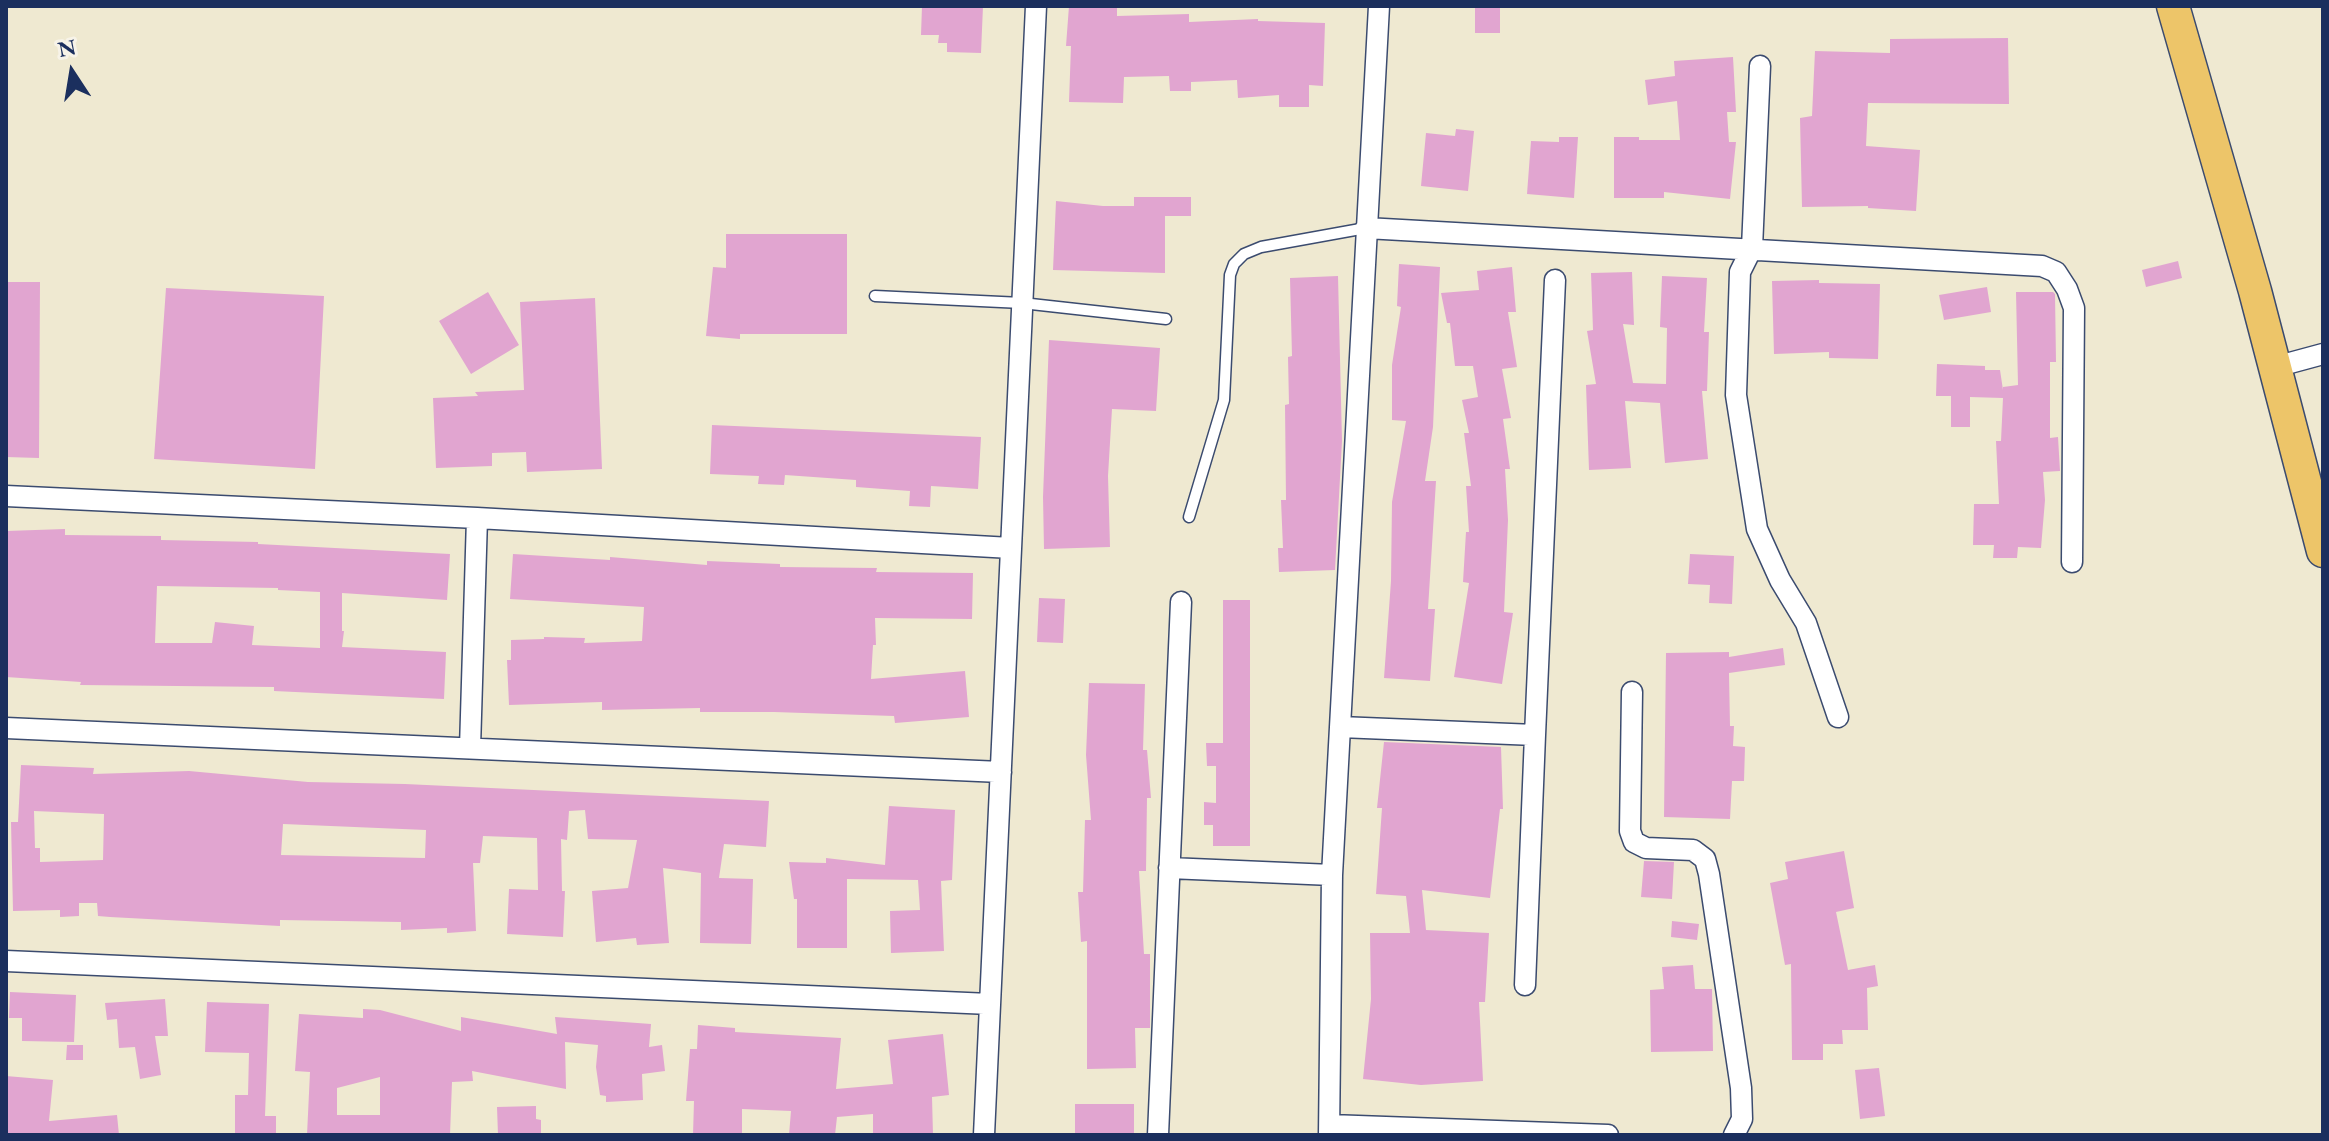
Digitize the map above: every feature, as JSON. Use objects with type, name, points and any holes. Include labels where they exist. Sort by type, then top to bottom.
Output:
[{"type":"main road","points":[[2173,6],[2275,367],[2323,551]]},
{"type":"street","points":[[984,1135],[1036,6]]},
{"type":"street","points":[[1379,6],[1332,875],[1329,1130],[1608,1135]]},
{"type":"street","points":[[1760,66],[1752,248],[1740,272],[1736,395],[1757,529],[1780,580],[1806,623],[1838,717]]},
{"type":"street","points":[[1366,228],[2042,266],[2056,272],[2074,308],[2072,562]]},
{"type":"street","points":[[1525,985],[1555,280]]},
{"type":"street","points":[[2275,367],[2323,354]]},
{"type":"street","points":[[6,496],[1011,548]]},
{"type":"street","points":[[470,748],[477,518]]},
{"type":"street","points":[[1158,1135],[1181,602]]},
{"type":"street","points":[[1632,692],[1630,831],[1634,842],[1646,848],[1693,850],[1705,859],[1709,874],[1741,1088],[1742,1119],[1734,1135]]},
{"type":"street","points":[[1340,727],[1535,735]]},
{"type":"street","points":[[6,728],[1001,772]]},
{"type":"street","points":[[1169,868],[1332,875]]},
{"type":"street","points":[[6,961],[990,1004]]},
{"type":"lane","points":[[1189,517],[1223,408],[1230,275],[1234,264],[1244,254],[1261,247],[1366,228]]},
{"type":"lane","points":[[875,296],[1022,303],[1166,319]]},
{"type":"building","points":[[922,6],[983,6],[981,53],[947,52],[947,43],[938,43],[939,35],[921,35]]},
{"type":"building","points":[[1069,6],[1117,6],[1117,16],[1189,14],[1189,22],[1258,19],[1325,23],[1323,86],[1309,85],[1309,107],[1279,107],[1279,95],[1238,98],[1237,80],[1191,82],[1191,91],[1170,91],[1169,76],[1124,77],[1123,103],[1069,102],[1071,46],[1066,46]]},
{"type":"building","points":[[1500,7],[1500,33],[1475,33],[1475,8]]},
{"type":"building","points":[[2008,38],[2009,104],[1868,103],[1866,146],[1920,150],[1916,211],[1868,206],[1802,207],[1800,118],[1812,116],[1815,51],[1890,53],[1890,39]]},
{"type":"building","points":[[1733,57],[1736,112],[1727,112],[1729,142],[1736,142],[1730,199],[1664,192],[1664,198],[1614,198],[1614,137],[1680,140],[1677,101],[1648,105],[1645,80],[1675,76],[1674,61]]},
{"type":"building","points":[[1456,129],[1474,131],[1468,191],[1421,186],[1426,133],[1455,136]]},
{"type":"building","points":[[1559,137],[1578,137],[1574,198],[1527,194],[1531,141],[1559,142]]},
{"type":"building","points":[[1134,197],[1191,197],[1191,216],[1165,216],[1165,273],[1053,270],[1056,201],[1134,206]]},
{"type":"building","points":[[726,234],[847,234],[847,334],[740,334],[740,339],[706,336],[713,267],[726,268]]},
{"type":"building","points":[[2178,261],[2182,278],[2146,287],[2142,270]]},
{"type":"building","points":[[1399,264],[1440,267],[1433,427],[1425,481],[1436,481],[1428,609],[1435,609],[1430,681],[1384,678],[1391,581],[1392,502],[1406,421],[1392,420],[1392,365],[1401,307],[1397,306]]},
{"type":"building","points":[[1512,267],[1516,312],[1508,312],[1517,367],[1502,369],[1511,418],[1503,419],[1510,469],[1505,469],[1508,520],[1504,612],[1513,613],[1502,684],[1454,677],[1469,583],[1463,582],[1466,532],[1469,532],[1466,486],[1471,486],[1464,433],[1469,433],[1462,400],[1478,397],[1473,366],[1455,366],[1450,323],[1447,323],[1441,293],[1479,290],[1477,271]]},
{"type":"building","points":[[1632,272],[1634,325],[1623,324],[1633,383],[1666,384],[1667,328],[1660,327],[1662,276],[1707,278],[1704,332],[1709,332],[1707,391],[1702,391],[1708,459],[1665,463],[1660,403],[1625,401],[1631,468],[1589,470],[1586,385],[1596,384],[1587,331],[1593,330],[1591,273]]},
{"type":"building","points":[[1338,276],[1342,441],[1335,570],[1279,572],[1278,548],[1283,548],[1281,500],[1286,500],[1285,405],[1289,404],[1288,357],[1292,356],[1290,278]]},
{"type":"building","points":[[1819,280],[1819,283],[1880,284],[1878,359],[1829,358],[1829,352],[1774,354],[1772,281]]},
{"type":"building","points":[[6,282],[40,282],[39,458],[6,457]]},
{"type":"building","points":[[1987,287],[1991,312],[1944,320],[1939,295]]},
{"type":"building","points":[[166,288],[324,296],[315,469],[154,459]]},
{"type":"building","points":[[488,292],[519,345],[471,374],[439,321]]},
{"type":"building","points":[[2016,292],[2055,294],[2056,362],[2050,362],[2050,438],[2058,437],[2060,471],[2043,472],[2045,500],[2041,548],[2018,547],[2017,558],[1993,558],[1994,545],[1973,545],[1974,504],[1999,504],[1996,441],[2001,441],[2003,398],[1970,397],[1970,427],[1951,427],[1951,396],[1936,396],[1937,364],[1985,366],[1985,370],[2000,370],[2003,390],[2003,387],[2018,385]]},
{"type":"building","points":[[595,298],[602,469],[527,472],[526,452],[492,453],[492,466],[436,468],[433,398],[524,390],[520,302]]},
{"type":"building","points":[[1049,340],[1160,348],[1156,411],[1112,409],[1108,476],[1110,547],[1044,549]]},
{"type":"building","points":[[712,425],[981,437],[978,489],[931,486],[930,507],[909,506],[910,491],[856,487],[856,480],[785,475],[784,485],[758,484],[759,476],[710,474]]},
{"type":"building","points":[[65,529],[65,535],[161,536],[161,540],[258,542],[450,554],[447,600],[342,593],[342,647],[446,652],[444,699],[274,691],[274,687],[80,685],[81,682],[6,677],[6,531]],"holes":[[[157,586],[278,588],[320,592],[320,648],[252,645],[254,626],[215,622],[212,643],[155,643]]]},
{"type":"building","points":[[513,554],[610,560],[610,557],[707,565],[707,561],[780,564],[780,567],[877,568],[876,572],[973,573],[972,619],[875,618],[876,645],[873,645],[871,679],[965,671],[969,717],[895,723],[894,716],[700,712],[700,708],[602,710],[602,702],[509,705],[507,660],[511,660],[511,640],[544,637],[585,638],[584,643],[642,641],[644,607],[510,599]]},
{"type":"building","points":[[1690,554],[1734,556],[1732,604],[1709,603],[1710,585],[1688,584]]},
{"type":"building","points":[[1039,598],[1065,599],[1063,643],[1037,642]]},
{"type":"building","points":[[1223,600],[1250,600],[1250,846],[1213,846],[1213,825],[1204,825],[1204,802],[1216,803],[1216,766],[1207,766],[1206,743],[1223,743]]},
{"type":"building","points":[[1783,648],[1785,665],[1729,673],[1733,746],[1745,747],[1744,781],[1732,781],[1730,819],[1664,817],[1666,653],[1729,652],[1729,657]]},
{"type":"building","points":[[1089,683],[1145,684],[1143,750],[1147,750],[1151,798],[1147,798],[1146,871],[1139,871],[1144,954],[1150,954],[1150,1028],[1135,1028],[1136,1068],[1087,1069],[1087,941],[1081,942],[1078,892],[1083,892],[1085,820],[1091,820],[1086,755]]},
{"type":"building","points":[[1384,742],[1501,747],[1503,809],[1500,809],[1490,898],[1422,890],[1426,930],[1489,933],[1485,1002],[1479,1002],[1483,1081],[1421,1085],[1363,1079],[1371,999],[1370,933],[1410,933],[1406,896],[1376,894],[1382,808],[1377,808]]},
{"type":"building","points":[[21,765],[94,768],[93,774],[189,771],[308,782],[769,801],[766,847],[724,844],[719,878],[753,879],[751,944],[700,943],[701,873],[663,868],[669,943],[637,945],[636,938],[596,942],[592,891],[628,888],[637,840],[588,839],[585,810],[569,811],[567,840],[561,839],[562,891],[565,891],[563,937],[507,934],[509,889],[538,890],[537,838],[483,836],[480,863],[473,863],[476,931],[447,933],[447,928],[401,930],[401,922],[280,920],[280,926],[98,916],[97,903],[79,903],[79,916],[60,917],[60,910],[13,911],[11,822],[18,822]],"holes":[[[34,811],[104,814],[103,860],[40,862],[40,848],[35,848]],[[283,824],[426,830],[425,858],[281,855]]]},
{"type":"building","points":[[889,806],[955,810],[952,880],[941,881],[944,951],[891,953],[890,911],[920,910],[918,880],[847,879],[847,948],[797,948],[797,899],[794,899],[789,862],[826,863],[826,858],[885,865]]},
{"type":"building","points":[[1844,851],[1854,908],[1836,912],[1848,970],[1875,965],[1878,986],[1867,988],[1868,1030],[1842,1030],[1843,1044],[1823,1044],[1823,1060],[1792,1060],[1791,964],[1785,965],[1770,883],[1788,879],[1785,862]]},
{"type":"building","points":[[1644,861],[1674,862],[1672,899],[1641,897]]},
{"type":"building","points":[[1672,921],[1699,924],[1697,940],[1671,937]]},
{"type":"building","points":[[1693,965],[1695,989],[1712,989],[1713,1051],[1651,1052],[1650,990],[1664,989],[1662,967]]},
{"type":"building","points":[[10,992],[76,995],[74,1042],[22,1041],[22,1018],[9,1018]]},
{"type":"building","points":[[165,999],[168,1036],[155,1036],[161,1075],[140,1079],[135,1047],[119,1048],[117,1019],[107,1020],[105,1003]]},
{"type":"building","points":[[207,1002],[269,1004],[265,1116],[276,1116],[276,1135],[235,1135],[235,1095],[248,1095],[249,1053],[205,1052]]},
{"type":"building","points":[[363,1009],[380,1010],[461,1031],[461,1017],[557,1034],[555,1017],[651,1024],[649,1047],[662,1045],[665,1071],[642,1074],[643,1100],[606,1102],[606,1096],[600,1095],[596,1067],[598,1045],[565,1042],[566,1089],[472,1071],[473,1081],[452,1082],[450,1135],[307,1135],[310,1072],[295,1071],[299,1014],[363,1018]],"holes":[[[380,1077],[380,1115],[337,1115],[337,1088]]]},
{"type":"building","points":[[698,1025],[735,1028],[735,1032],[841,1038],[836,1089],[893,1084],[888,1040],[943,1034],[949,1095],[932,1097],[933,1135],[873,1135],[873,1114],[837,1117],[835,1135],[789,1135],[791,1111],[742,1109],[742,1135],[693,1135],[694,1101],[686,1101],[690,1049],[697,1049]]},
{"type":"building","points":[[67,1045],[83,1045],[83,1060],[66,1060]]},
{"type":"building","points":[[1879,1068],[1885,1116],[1860,1119],[1855,1070]]},
{"type":"building","points":[[6,1076],[53,1080],[49,1121],[117,1115],[119,1135],[7,1135]]},
{"type":"building","points":[[1075,1104],[1134,1104],[1134,1135],[1075,1135]]},
{"type":"building","points":[[536,1106],[536,1119],[541,1120],[541,1135],[498,1135],[497,1107]]}]
